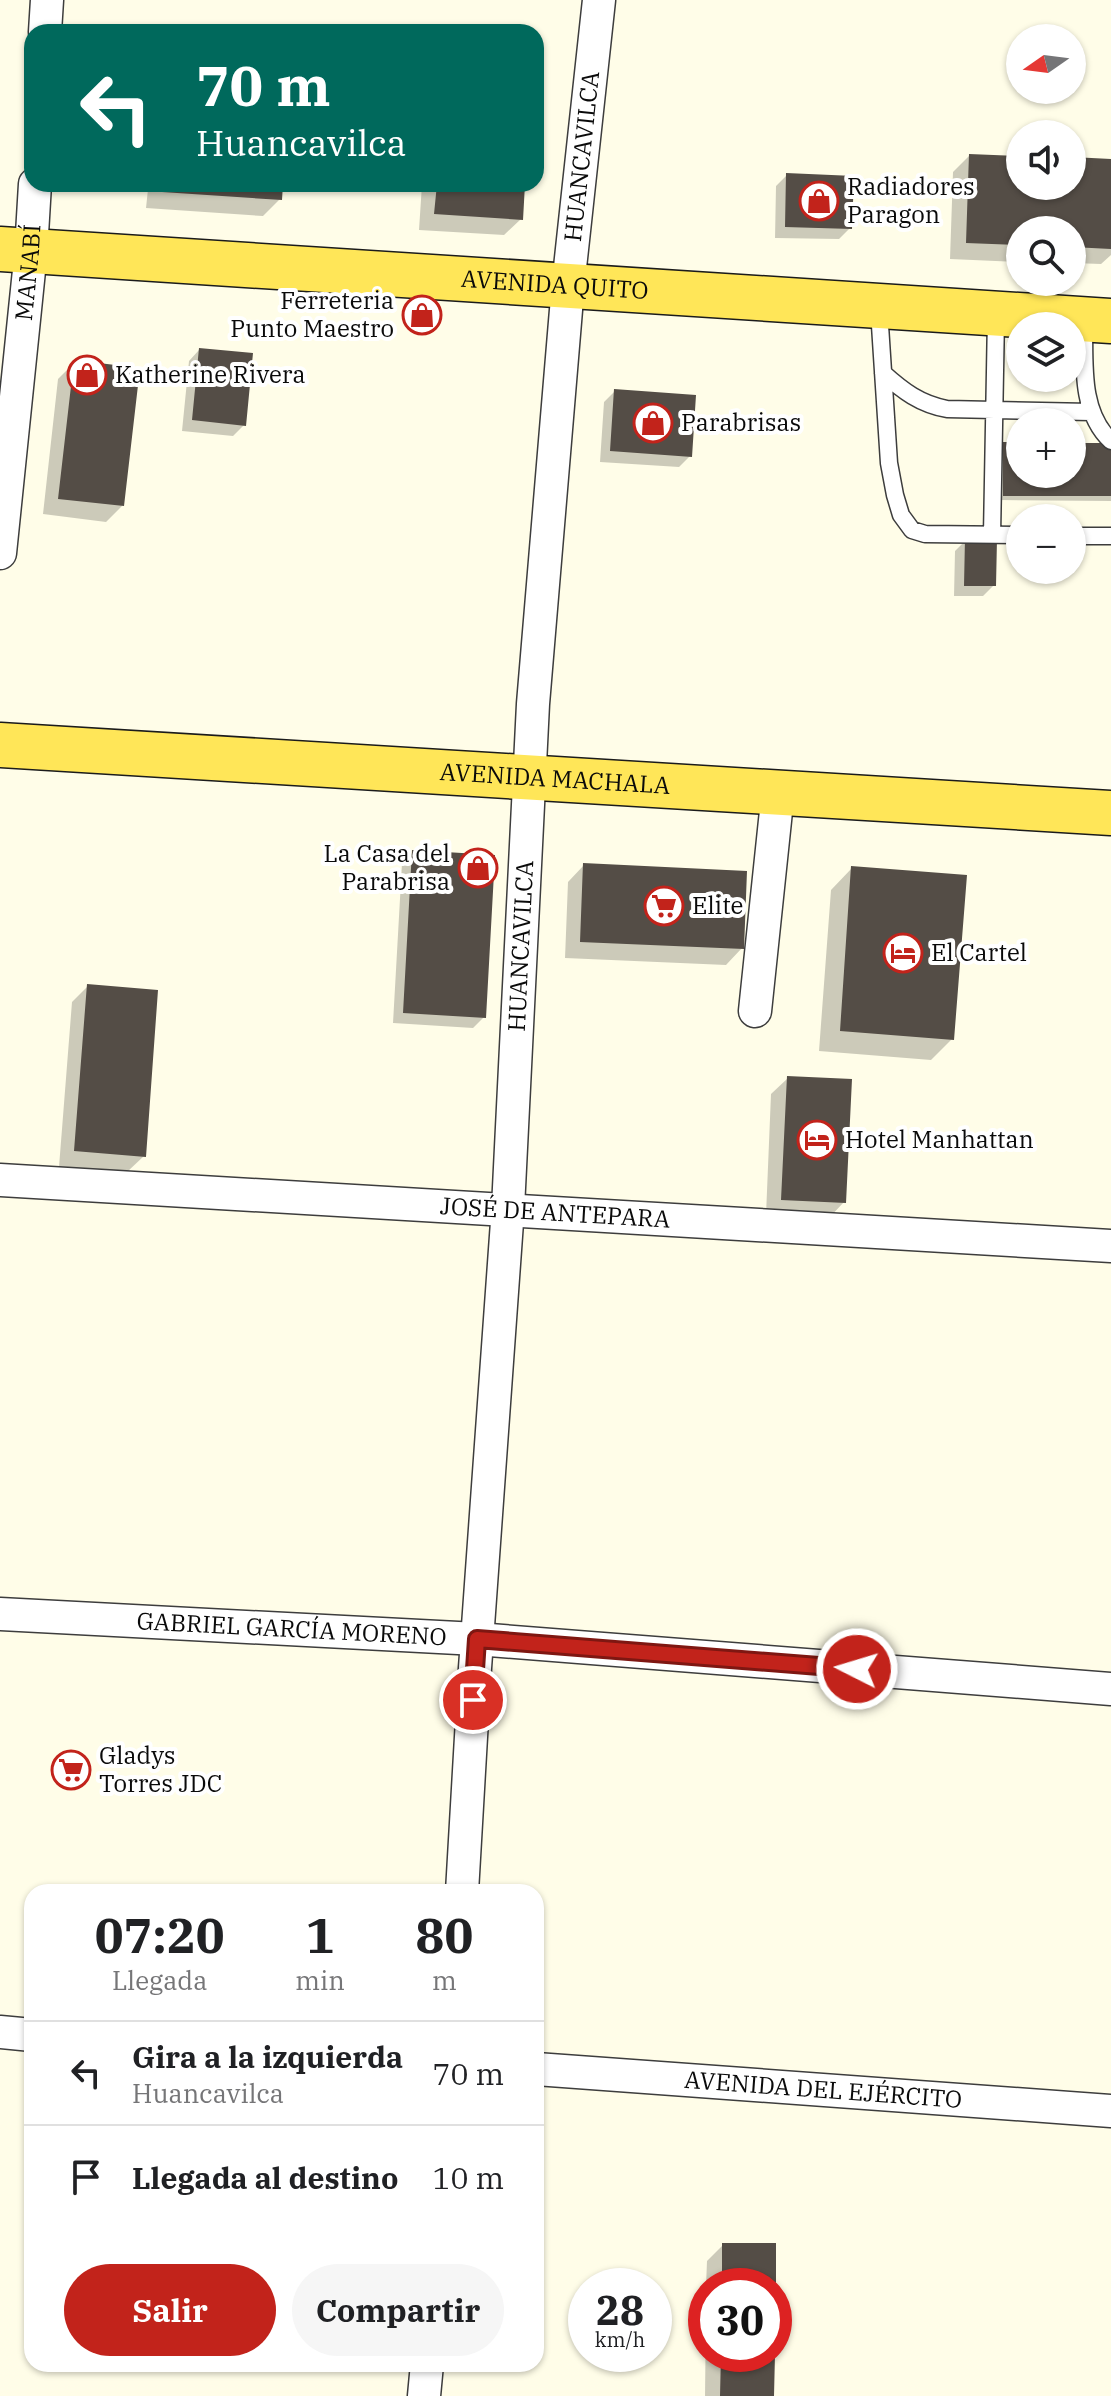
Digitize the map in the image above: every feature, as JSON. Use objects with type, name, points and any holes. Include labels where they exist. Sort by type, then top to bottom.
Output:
[{"type":"main road","name":"AVENIDA QUITO","points":[[16,250],[1097,320]]},
{"type":"main road","name":"AVENIDA MACHALA","points":[[0,745],[1111,813]]},
{"type":"street","points":[[46,24],[47,0]]},
{"type":"street","name":"HUANCAVILCA","points":[[462,1884],[508,1208],[529,776],[568,286],[599,0]]},
{"type":"street","name":"MANABÍ","points":[[0,553],[16,250],[33,192]]},
{"type":"street","points":[[755,1011],[778,792]]},
{"type":"street","name":"JOSÉ DE ANTEPARA","points":[[0,1180],[1111,1246]]},
{"type":"street","name":"GABRIEL GARCÍA MORENO","points":[[0,1614],[477,1639],[1111,1689]]},
{"type":"street","points":[[0,2032],[24,2034]]},
{"type":"street","name":"AVENIDA DEL EJÉRCITO","points":[[544,2070],[1111,2111]]},
{"type":"street","points":[[424,2396],[426,2372]]},
{"type":"lane","points":[[879,306],[889,463],[895,495],[907,522],[912,530],[925,534],[1006,535]]},
{"type":"lane","points":[[992,535],[996,314]]},
{"type":"lane","points":[[1097,320],[1086,386],[1091,412],[1111,441]]},
{"type":"lane","points":[[883,373],[908,395],[930,406],[1091,412]]},
{"type":"lane","points":[[1086,536],[1111,536]]},
{"type":"building","points":[[969,154],[1006,155],[1006,200],[1086,200],[1086,158],[1111,159],[1111,249],[1086,248],[1086,216],[1006,216],[1006,244],[966,243]]},
{"type":"building","name":"Radiadores Paragon","points":[[786,173],[854,176],[852,229],[785,227]]},
{"type":"building","points":[[162,192],[282,192],[282,200]]},
{"type":"building","points":[[436,192],[525,192],[523,220],[434,214]]},
{"type":"building","points":[[199,348],[253,353],[246,426],[192,420]]},
{"type":"building","points":[[74,360],[140,368],[124,506],[58,499]]},
{"type":"building","name":"Parabrisas","points":[[614,389],[696,395],[692,457],[610,451]]},
{"type":"building","points":[[1003,442],[1006,442],[1006,488],[1086,488],[1086,443],[1111,443],[1111,496],[1003,496]]},
{"type":"building","points":[[965,538],[997,539],[996,586],[964,586]]},
{"type":"building","points":[[412,850],[495,855],[486,1018],[403,1013]]},
{"type":"building","name":"Elite","points":[[583,863],[747,871],[744,949],[580,942]]},
{"type":"building","name":"El Cartel","points":[[851,866],[967,875],[954,1040],[840,1031]]},
{"type":"building","points":[[87,984],[158,990],[146,1157],[74,1151]]},
{"type":"building","name":"Hotel Manhattan","points":[[787,1076],[852,1079],[846,1203],[781,1200]]},
{"type":"building","points":[[722,2243],[776,2243],[776,2268],[722,2268]]},
{"type":"building","points":[[721,2372],[775,2372],[774,2396],[720,2396]]},
{"type":"place","name":"Radiadores Paragon","points":[[819,201]]},
{"type":"place","name":"Ferreteria Punto Maestro","points":[[422,315]]},
{"type":"place","name":"Katherine Rivera","points":[[87,375]]},
{"type":"place","name":"Parabrisas","points":[[653,423]]},
{"type":"place","name":"La Casa del Parabrisa","points":[[478,868]]},
{"type":"place","name":"Elite","points":[[664,906]]},
{"type":"place","name":"El Cartel","points":[[903,953]]},
{"type":"place","name":"Hotel Manhattan","points":[[817,1140]]},
{"type":"place","name":"Gladys Torres JDC","points":[[71,1770]]},
{"type":"route","points":[[473,1700],[477,1639],[857,1669]]}]
